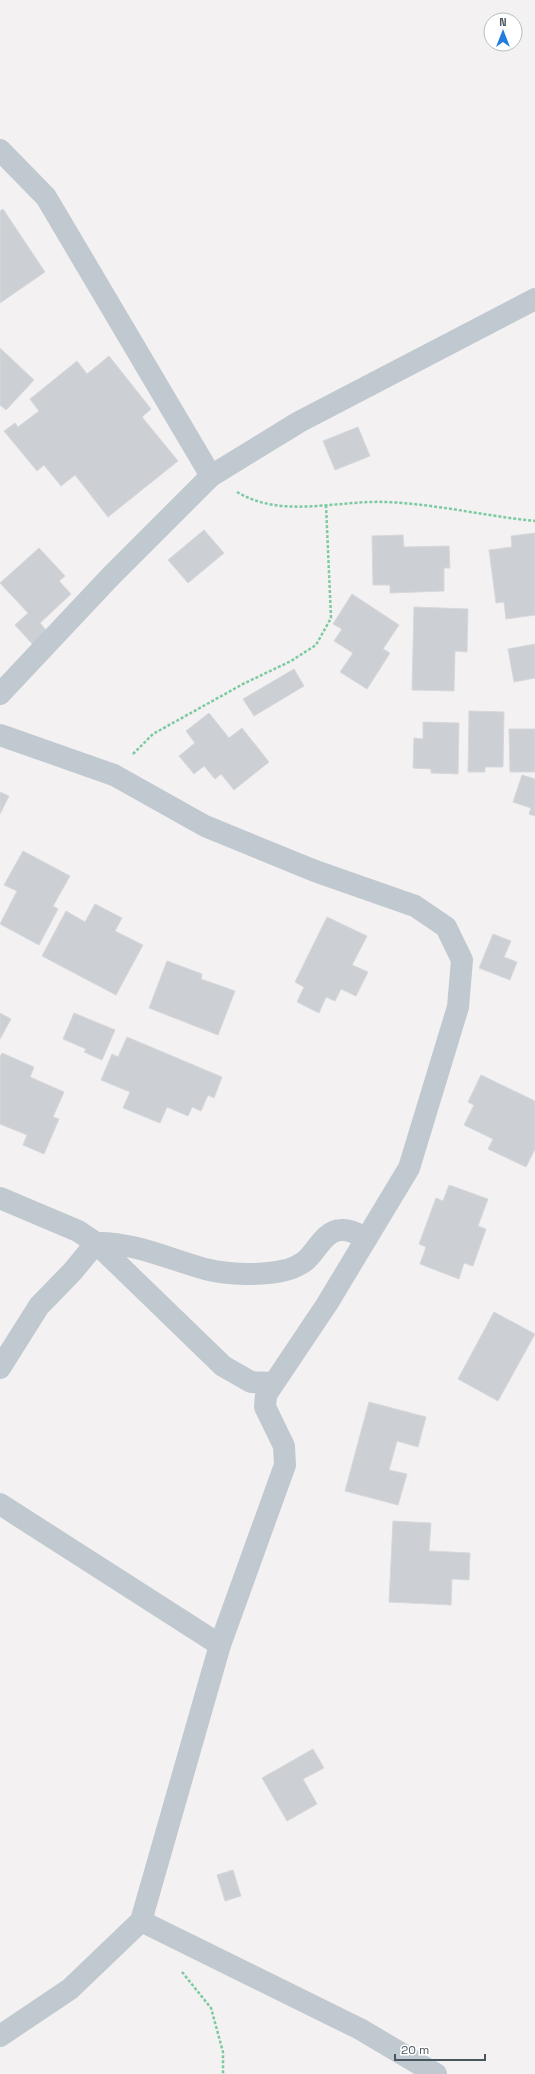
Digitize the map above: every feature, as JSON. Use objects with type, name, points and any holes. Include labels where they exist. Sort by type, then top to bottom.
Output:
[{"type":"street","points":[[0,150],[46,197],[211,476]]},
{"type":"street","points":[[0,694],[110,577],[211,476],[299,422],[535,300]]},
{"type":"street","points":[[0,735],[114,776],[205,826],[315,871],[415,906],[446,927],[462,960],[458,1007],[409,1168],[327,1304],[272,1383],[266,1395],[266,1407],[284,1446],[285,1465],[220,1645],[141,1921],[70,1989],[0,2036]]},
{"type":"street","points":[[0,1198],[78,1231],[96,1243],[223,1366],[251,1382],[272,1383]]},
{"type":"street","points":[[96,1243],[113,1243],[154,1253],[206,1269],[250,1274],[287,1270],[305,1261],[330,1234],[340,1229],[366,1238]]},
{"type":"street","points":[[0,1368],[38,1306],[73,1271],[96,1243]]},
{"type":"street","points":[[0,1504],[220,1645]]},
{"type":"street","points":[[141,1921],[360,2029],[436,2074]]},
{"type":"path","points":[[211,476],[250,500],[285,507],[386,502],[535,521]]},
{"type":"path","points":[[114,776],[152,734],[243,684],[291,660],[316,645],[331,618],[331,593],[327,560],[326,505]]},
{"type":"path","points":[[178,1967],[211,2008],[223,2052],[223,2074]]},
{"type":"building","points":[[3,209],[45,272],[0,303],[0,211]]},
{"type":"building","points":[[0,348],[34,380],[6,410],[0,405]]},
{"type":"building","points":[[109,356],[151,409],[142,417],[178,461],[108,517],[75,475],[61,486],[44,465],[37,471],[4,431],[15,423],[18,427],[39,411],[30,399],[77,361],[87,374]]},
{"type":"building","points":[[358,427],[370,456],[335,470],[323,441]]},
{"type":"building","points":[[204,530],[224,553],[188,583],[168,560]]},
{"type":"building","points":[[535,533],[535,615],[506,619],[504,602],[496,603],[489,550],[512,547],[511,536]]},
{"type":"building","points":[[403,535],[404,547],[449,546],[450,568],[444,568],[444,591],[390,593],[390,585],[373,585],[372,536]]},
{"type":"building","points":[[39,548],[65,576],[59,581],[71,594],[40,623],[50,635],[36,648],[15,625],[28,613],[0,583]]},
{"type":"building","points":[[352,594],[399,625],[383,649],[390,653],[367,689],[340,672],[353,653],[334,641],[342,629],[333,624]]},
{"type":"building","points":[[414,607],[468,609],[467,652],[455,651],[454,691],[412,690]]},
{"type":"building","points":[[535,644],[535,678],[514,682],[508,649]]},
{"type":"building","points":[[294,669],[304,686],[254,716],[243,699]]},
{"type":"building","points":[[469,711],[504,712],[503,767],[485,767],[485,772],[468,772]]},
{"type":"building","points":[[209,713],[229,738],[242,728],[269,762],[234,790],[221,774],[215,779],[204,766],[194,774],[179,756],[195,743],[186,731]]},
{"type":"building","points":[[423,722],[459,723],[458,774],[431,773],[431,769],[413,768],[414,738],[423,739]]},
{"type":"building","points":[[509,729],[535,729],[535,772],[510,772]]},
{"type":"building","points":[[522,775],[535,779],[535,816],[529,814],[531,808],[513,802]]},
{"type":"building","points":[[0,792],[9,796],[0,814]]},
{"type":"building","points":[[23,851],[70,876],[53,906],[58,909],[39,945],[0,924],[17,891],[4,885]]},
{"type":"building","points":[[95,904],[122,918],[115,931],[143,945],[116,995],[42,956],[66,911],[85,922]]},
{"type":"building","points":[[327,917],[367,936],[352,965],[368,972],[356,996],[341,989],[335,1001],[326,997],[319,1013],[297,1002],[304,987],[295,982]]},
{"type":"building","points":[[493,934],[511,941],[504,957],[517,962],[510,980],[479,968]]},
{"type":"building","points":[[167,961],[202,974],[201,979],[235,991],[218,1035],[149,1008]]},
{"type":"building","points":[[0,1013],[11,1019],[0,1039]]},
{"type":"building","points":[[74,1013],[115,1030],[102,1060],[84,1052],[86,1049],[63,1039]]},
{"type":"building","points":[[127,1037],[222,1077],[214,1098],[208,1095],[201,1111],[192,1107],[188,1116],[167,1107],[160,1123],[123,1108],[130,1092],[101,1080],[112,1054],[118,1057]]},
{"type":"building","points":[[2,1053],[34,1067],[30,1077],[64,1092],[53,1117],[59,1119],[44,1154],[23,1145],[27,1135],[0,1124],[0,1057]]},
{"type":"building","points":[[481,1075],[535,1101],[535,1149],[526,1167],[488,1149],[493,1139],[464,1125],[474,1105],[468,1102]]},
{"type":"building","points":[[449,1185],[488,1199],[478,1226],[486,1229],[473,1266],[464,1263],[459,1279],[420,1264],[426,1247],[419,1244],[436,1198],[443,1201]]},
{"type":"building","points":[[494,1312],[535,1334],[498,1401],[458,1379]]},
{"type":"building","points":[[369,1402],[426,1417],[418,1447],[397,1441],[389,1470],[407,1474],[398,1505],[345,1491]]},
{"type":"building","points":[[393,1521],[431,1523],[429,1551],[470,1553],[469,1580],[452,1579],[451,1605],[389,1602]]},
{"type":"building","points":[[313,1749],[324,1768],[303,1779],[317,1804],[287,1821],[262,1778]]},
{"type":"building","points":[[233,1870],[241,1896],[225,1901],[217,1875]]}]
